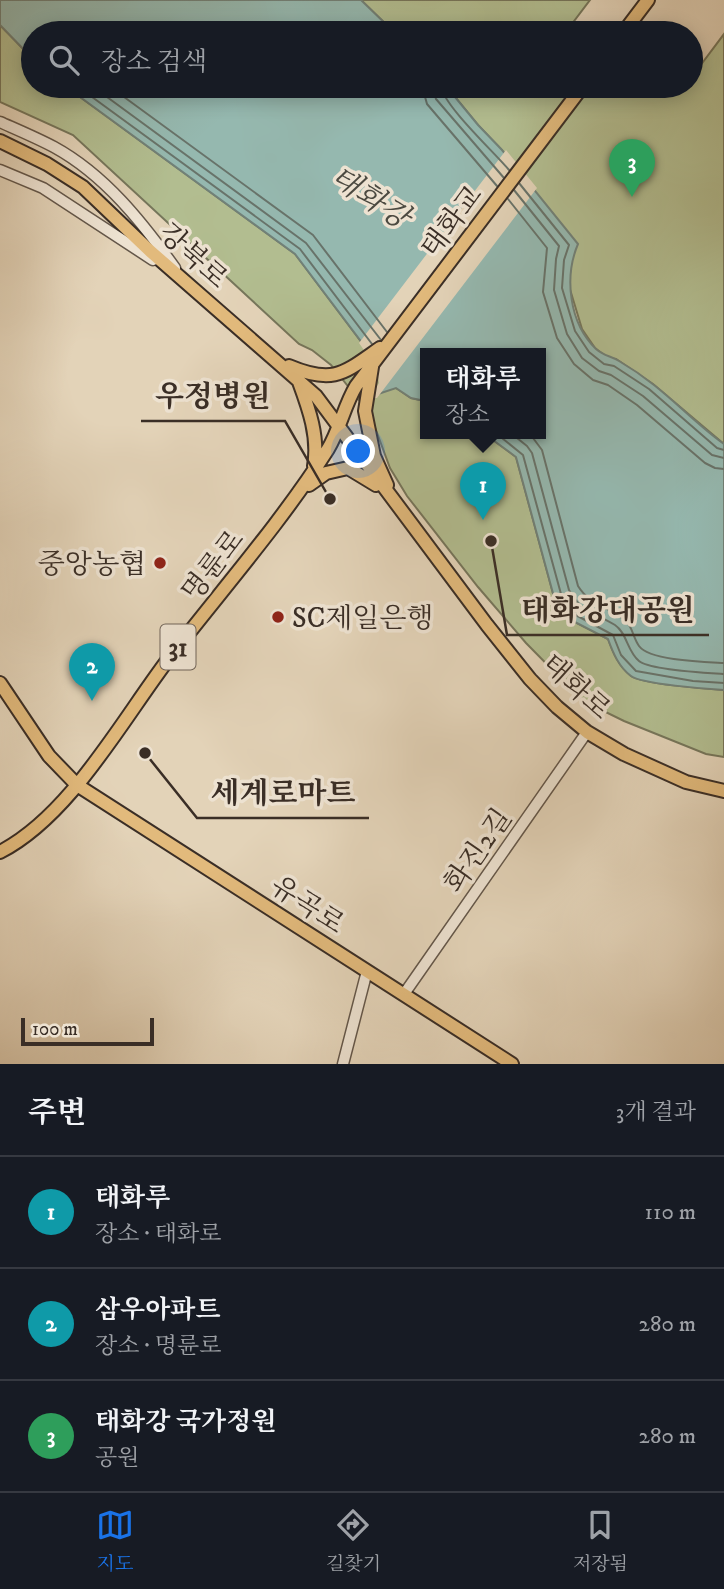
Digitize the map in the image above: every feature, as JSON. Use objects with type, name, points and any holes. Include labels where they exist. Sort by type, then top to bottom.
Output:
[{"type":"main road","points":[[632,21],[648,0]]},
{"type":"main road","name":"태화교","points":[[356,386],[574,98]]},
{"type":"main road","name":"강북로","points":[[0,141],[47,164],[83,187],[184,280],[298,378],[316,396],[338,428]]},
{"type":"main road","points":[[277,360],[318,376],[340,374],[392,340]]},
{"type":"main road","points":[[373,364],[365,411],[372,447],[396,505]]},
{"type":"main road","points":[[298,378],[313,425],[313,472]]},
{"type":"main road","name":"명륜로","points":[[0,852],[32,831],[77,785],[174,652],[313,472],[338,428],[348,398],[356,386]]},
{"type":"main road","name":"태화로","points":[[338,428],[530,679],[557,707],[587,732],[653,768],[686,782],[724,791]]},
{"type":"main road","points":[[291,502],[326,473],[348,468],[387,493]]},
{"type":"main road","name":"유곡로","points":[[0,683],[48,756],[77,785],[512,1064]]},
{"type":"street","points":[[0,122],[53,147],[89,170],[138,219],[184,280]]},
{"type":"street","points":[[0,170],[43,188],[67,202],[184,280]]},
{"type":"street","name":"화진2길","points":[[404,994],[587,732]]},
{"type":"street","points":[[343,1064],[367,971]]},
{"type":"green space","points":[[361,0],[590,0],[574,21],[383,21]]},
{"type":"green space","points":[[0,25],[21,47],[21,98],[81,98],[295,254],[396,388],[411,398],[420,400],[420,439],[491,439],[516,457],[554,597],[567,618],[608,639],[620,664],[637,679],[675,686],[724,690],[724,757],[706,754],[624,721],[583,701],[526,643],[407,496],[390,468],[370,414],[331,365],[312,350],[299,344],[73,135],[0,102]]},
{"type":"green space","points":[[724,34],[724,444],[653,384],[595,348],[582,329],[569,286],[571,261],[502,150],[456,98],[703,98],[703,62]]},
{"type":"water","points":[[0,0],[361,0],[383,21],[21,21],[21,47],[0,25]]},
{"type":"water","name":"태화강","points":[[81,98],[456,98],[578,244],[570,285],[575,313],[587,338],[596,349],[650,382],[724,444],[724,690],[661,684],[631,676],[620,664],[608,639],[567,618],[554,597],[516,457],[491,439],[546,439],[546,348],[420,348],[420,400],[411,398],[396,388],[375,395],[383,384],[381,368],[295,254]]},
{"type":"pier","points":[[506,150],[537,188],[377,398],[373,398],[372,394],[379,383],[377,369],[359,343]]},
{"type":"place","name":"태화강 국가정원","points":[[632,197]]},
{"type":"place","name":"우정병원","points":[[330,499]]},
{"type":"place","name":"태화루","points":[[483,520]]},
{"type":"place","name":"태화강대공원","points":[[491,541]]},
{"type":"place","name":"중앙농협","points":[[160,563]]},
{"type":"place","name":"SC제일은행","points":[[278,617]]},
{"type":"place","name":"삼우아파트","points":[[92,701]]},
{"type":"place","name":"세계로마트","points":[[145,753]]}]
